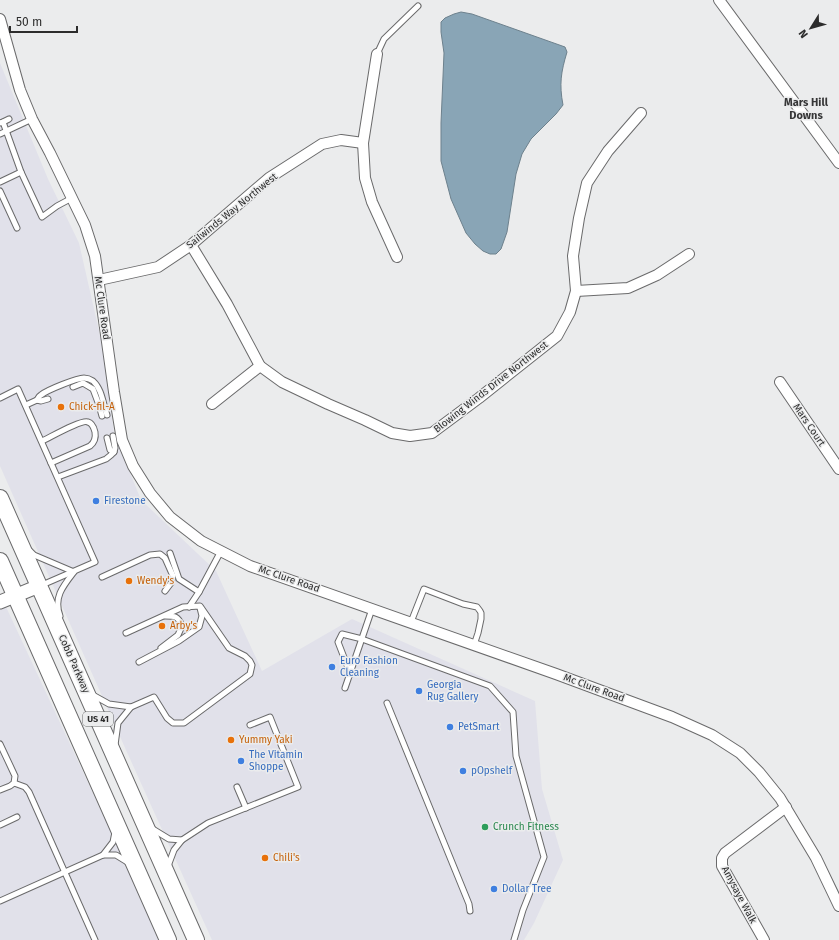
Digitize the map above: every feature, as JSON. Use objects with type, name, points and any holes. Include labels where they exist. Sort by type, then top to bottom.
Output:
[{"type":"main road","name":"Cobb Parkway","points":[[0,498],[39,586],[81,670],[86,690],[196,940]]},
{"type":"main road","name":"US 41","points":[[0,561],[166,938]]},
{"type":"street","points":[[720,0],[839,163]]},
{"type":"street","name":"Mc Clure Road","points":[[0,19],[20,90],[32,119],[85,225],[95,256],[122,440],[134,466],[150,493],[170,517],[201,541],[250,566],[672,717],[712,735],[740,753],[763,777],[780,798],[816,858],[839,906]]},
{"type":"street","points":[[377,54],[363,143],[365,178],[372,202],[397,257]]},
{"type":"street","name":"Blowing Winds Drive Northwest","points":[[191,245],[227,304],[260,366],[282,382],[392,433],[410,436],[432,433],[557,336],[570,312],[576,291],[573,256],[579,218],[587,183],[608,151],[641,113]]},
{"type":"street","name":"Sailwinds Way Northwest","points":[[99,280],[158,267],[191,245],[269,178],[322,144],[341,140],[363,143]]},
{"type":"street","points":[[576,291],[628,288],[657,275],[689,254]]},
{"type":"street","points":[[212,404],[260,366]]},
{"type":"street","name":"Mars Court","points":[[780,382],[839,468]]},
{"type":"street","points":[[0,602],[39,586]]},
{"type":"street","name":"Amysaye Walk","points":[[764,940],[722,866],[722,858],[725,853],[786,807]]},
{"type":"lane","points":[[377,54],[384,39],[418,6]]},
{"type":"lane","points":[[9,119],[1,123],[7,131],[21,172],[42,217],[57,206],[72,198]]},
{"type":"lane","points":[[0,134],[32,119]]},
{"type":"lane","points":[[0,182],[21,172]]},
{"type":"lane","points":[[0,191],[17,228]]},
{"type":"lane","points":[[38,400],[39,396],[44,393],[74,380],[88,378],[99,388],[104,416],[93,389],[83,383],[73,387]]},
{"type":"lane","points":[[0,398],[18,389],[95,562],[39,586]]},
{"type":"lane","points":[[26,405],[38,400],[41,401],[48,399]]},
{"type":"lane","points":[[42,441],[84,421],[92,424],[96,439],[90,446],[51,462]]},
{"type":"lane","points":[[58,478],[106,459],[112,455],[114,452],[110,450],[110,437]]},
{"type":"lane","points":[[16,535],[34,555],[74,572]]},
{"type":"lane","points":[[189,607],[199,592],[221,551]]},
{"type":"lane","points":[[170,553],[179,579],[199,592]]},
{"type":"lane","points":[[102,577],[150,555],[160,554],[165,558],[173,576],[171,583],[165,591]]},
{"type":"lane","points":[[63,624],[58,611],[58,596],[67,580],[74,572]]},
{"type":"lane","points":[[410,622],[424,589],[472,606],[477,608],[481,613],[478,633],[474,645]]},
{"type":"lane","points":[[126,633],[183,607],[200,606]]},
{"type":"lane","points":[[114,754],[118,723],[131,707],[154,697],[167,718],[173,723],[184,723],[250,674],[252,666],[250,661],[245,656],[229,648],[200,606]]},
{"type":"lane","points":[[139,662],[178,641],[199,627],[202,616],[200,606]]},
{"type":"lane","points":[[345,688],[372,609]]},
{"type":"lane","points":[[156,653],[178,635],[182,626],[179,619],[174,616],[162,616]]},
{"type":"lane","points":[[350,673],[338,642],[342,634],[362,638],[490,686],[513,712],[516,756],[544,857],[523,910],[514,940]]},
{"type":"lane","points":[[86,690],[109,704],[131,707]]},
{"type":"lane","points":[[387,703],[469,904],[470,911]]},
{"type":"lane","points":[[166,873],[174,850],[182,840],[208,823],[298,787],[270,717],[250,725]]},
{"type":"lane","points":[[0,744],[15,776],[14,783],[0,790]]},
{"type":"lane","points":[[14,783],[25,788],[29,792],[95,940]]},
{"type":"lane","points":[[237,787],[246,808]]},
{"type":"lane","points":[[0,825],[17,817]]},
{"type":"lane","points":[[145,824],[169,839],[182,840]]},
{"type":"lane","points":[[0,900],[103,854],[113,842],[117,825]]},
{"type":"lane","points":[[103,854],[116,855],[136,868]]},
{"type":"shaded area","points":[[0,63],[48,179],[79,243],[102,344],[114,433],[141,500],[216,571],[262,671],[352,619],[535,701],[542,789],[563,860],[534,923],[524,940],[212,940],[0,466]]},
{"type":"shaded area","points":[[0,594],[147,909],[159,940],[0,940]]},
{"type":"water","points":[[461,12],[472,14],[565,47],[567,52],[561,78],[563,105],[531,139],[522,154],[516,174],[507,232],[501,249],[496,254],[490,254],[483,251],[466,233],[451,199],[441,161],[444,53],[441,22],[445,18]]},
{"type":"place","name":"Chick-fil-A","points":[[61,407]]},
{"type":"place","name":"Firestone","points":[[96,501]]},
{"type":"place","name":"Wendy's","points":[[129,581]]},
{"type":"place","name":"Arby's","points":[[162,626]]},
{"type":"place","name":"Euro Fashion Cleaning","points":[[332,667]]},
{"type":"place","name":"Georgia Rug Gallery","points":[[419,691]]},
{"type":"place","name":"PetSmart","points":[[450,727]]},
{"type":"place","name":"Yummy Yaki","points":[[231,740]]},
{"type":"place","name":"The Vitamin Shoppe","points":[[241,761]]},
{"type":"place","name":"pOpshelf","points":[[463,771]]},
{"type":"place","name":"Crunch Fitness","points":[[485,827]]},
{"type":"place","name":"Chili's","points":[[265,858]]},
{"type":"place","name":"Dollar Tree","points":[[494,889]]},
{"type":"district","name":"Mars Hill Downs","points":[[806,108]]}]
